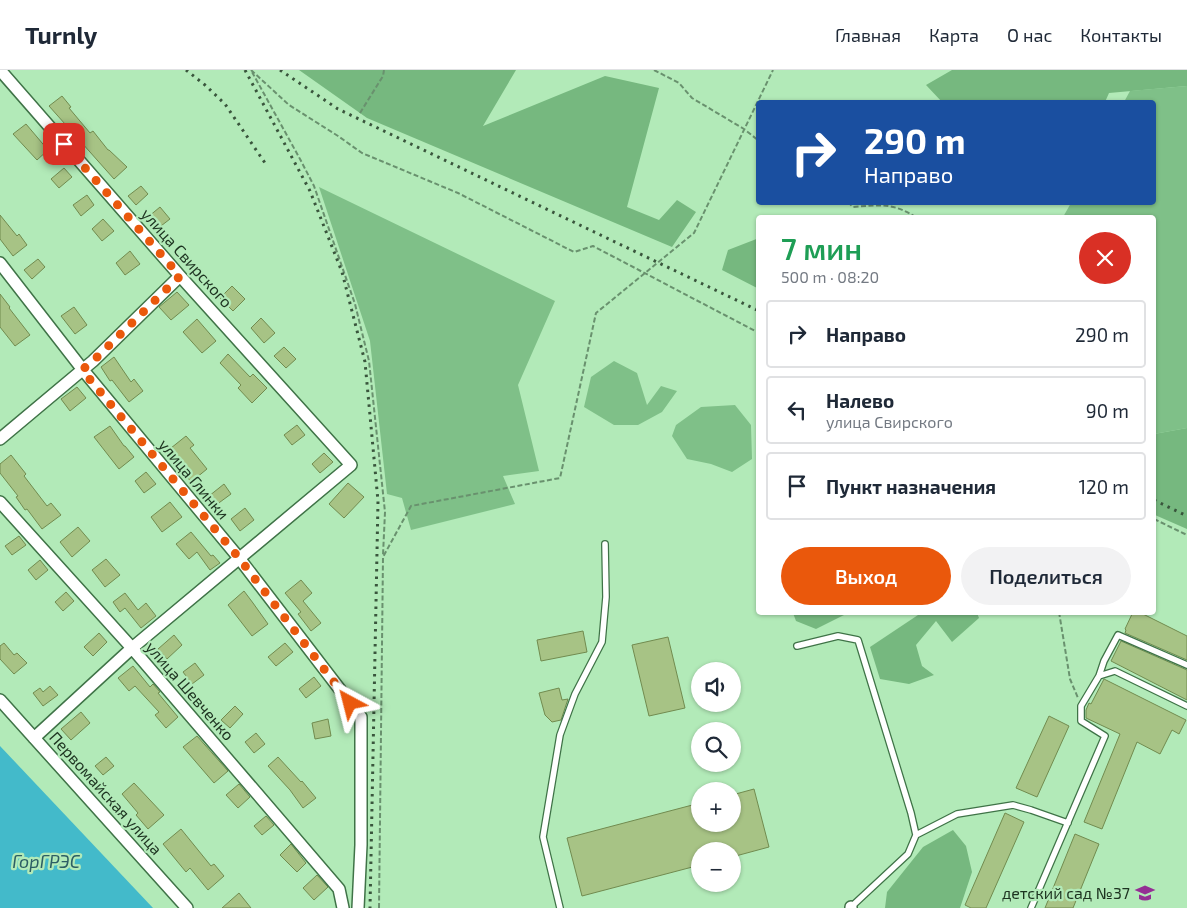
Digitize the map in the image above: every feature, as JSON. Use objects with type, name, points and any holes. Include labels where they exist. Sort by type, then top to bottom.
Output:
[{"type":"street","name":"улица Свирского","points":[[0,70],[180,276],[351,466],[239,558]]},
{"type":"street","name":"улица Глинки","points":[[0,262],[82,370],[239,558],[361,717],[361,845],[358,908]]},
{"type":"street","points":[[0,439],[93,361],[180,276]]},
{"type":"street","name":"улица Шевченко","points":[[0,502],[132,648],[340,889],[343,908]]},
{"type":"street","points":[[34,738],[132,648],[239,558]]},
{"type":"street","name":"Первомайская улица","points":[[0,700],[187,908]]},
{"type":"lane","points":[[560,908],[543,837],[560,735],[575,694],[602,642],[606,597],[605,544]]},
{"type":"lane","points":[[1031,908],[1105,736],[1081,721],[1081,706],[1099,676],[1104,661],[1118,635],[1187,665]]},
{"type":"lane","points":[[796,646],[838,636],[858,640],[916,835],[908,854],[851,908]]},
{"type":"lane","points":[[1099,676],[1115,671],[1187,706]]},
{"type":"lane","points":[[916,835],[957,814],[1013,805],[1068,823]]},
{"type":"path","points":[[251,70],[289,105],[362,153],[458,193],[574,252],[593,246],[756,330]]},
{"type":"path","points":[[251,70],[314,186],[355,304],[369,361],[385,512],[379,908]]},
{"type":"path","points":[[360,112],[383,76],[384,70]]},
{"type":"path","points":[[654,70],[679,83],[692,98],[744,129],[756,139]]},
{"type":"path","points":[[758,100],[773,70]]},
{"type":"path","points":[[383,557],[411,506],[560,478],[596,313],[694,233],[756,105]]},
{"type":"path","points":[[851,205],[853,207],[884,205],[904,210],[912,215]]},
{"type":"path","points":[[1156,520],[1187,535]]},
{"type":"path","points":[[1059,615],[1070,679],[1081,706]]},
{"type":"green space","points":[[299,70],[516,70],[483,126],[605,76],[659,88],[627,207],[659,220],[677,200],[696,212],[672,247],[367,118]]},
{"type":"green space","points":[[952,70],[1187,70],[1187,86],[1109,93],[1106,100],[940,100],[926,85]]},
{"type":"green space","points":[[1187,86],[1187,428],[1156,434],[1156,215],[1064,215],[1070,205],[1156,205],[1156,100],[1125,100],[1130,91]]},
{"type":"green space","points":[[319,187],[555,301],[518,385],[539,471],[503,476],[515,504],[411,530],[402,498],[387,494],[370,341]]},
{"type":"green space","points":[[756,239],[756,287],[722,270],[728,250]]},
{"type":"green space","points":[[614,361],[637,373],[647,405],[661,386],[677,391],[662,412],[638,425],[614,425],[584,407],[591,377]]},
{"type":"green space","points":[[735,405],[751,425],[752,459],[732,472],[711,464],[687,459],[672,436],[676,425],[701,407]]},
{"type":"green space","points":[[1187,428],[1187,529],[1156,515],[1156,434]]},
{"type":"green space","points":[[794,615],[844,615],[816,629],[796,621]]},
{"type":"green space","points":[[918,615],[978,615],[979,618],[952,642],[936,621],[916,645],[922,666],[934,675],[909,684],[880,679],[870,647]]},
{"type":"green space","points":[[953,830],[966,846],[972,872],[960,908],[885,908],[887,892],[923,847]]},
{"type":"water","name":"ГорГРЭС","points":[[0,746],[153,908],[0,908]]},
{"type":"building","points":[[62,96],[71,107],[69,108],[90,133],[93,131],[108,150],[127,167],[114,179],[49,106]]},
{"type":"building","points":[[26,124],[48,150],[37,160],[13,134]]},
{"type":"building","points":[[64,168],[72,177],[59,188],[51,179]]},
{"type":"building","points":[[141,186],[148,194],[136,205],[128,196]]},
{"type":"building","points":[[87,195],[94,205],[81,216],[73,205]]},
{"type":"building","points":[[160,207],[170,219],[157,229],[148,217]]},
{"type":"building","points":[[0,215],[27,245],[13,256],[0,239]]},
{"type":"building","points":[[103,219],[114,231],[102,241],[92,229]]},
{"type":"building","points":[[130,251],[140,264],[125,275],[116,263]]},
{"type":"building","points":[[38,259],[45,267],[32,279],[24,270]]},
{"type":"building","points":[[232,286],[245,299],[233,311],[220,298]]},
{"type":"building","points":[[177,292],[189,305],[171,320],[159,307]]},
{"type":"building","points":[[0,294],[30,335],[15,346],[0,327]]},
{"type":"building","points":[[74,307],[87,325],[75,334],[61,316]]},
{"type":"building","points":[[261,318],[275,333],[264,343],[251,328]]},
{"type":"building","points":[[197,319],[216,341],[202,353],[183,332]]},
{"type":"building","points":[[284,347],[296,359],[286,368],[274,356]]},
{"type":"building","points":[[228,354],[250,377],[253,374],[267,388],[252,403],[238,388],[241,385],[220,363]]},
{"type":"building","points":[[114,357],[131,382],[134,379],[143,391],[129,402],[112,380],[110,381],[101,367]]},
{"type":"building","points":[[77,387],[86,398],[70,411],[61,399]]},
{"type":"building","points":[[297,425],[305,435],[292,445],[284,435]]},
{"type":"building","points":[[110,426],[134,457],[119,469],[94,437]]},
{"type":"building","points":[[186,436],[194,445],[190,448],[207,469],[191,482],[183,471],[187,468],[171,448]]},
{"type":"building","points":[[324,453],[333,462],[320,473],[312,464]]},
{"type":"building","points":[[11,455],[47,506],[51,503],[61,515],[42,529],[27,509],[25,510],[16,497],[18,496],[0,473],[0,464]]},
{"type":"building","points":[[146,472],[156,484],[144,493],[135,481]]},
{"type":"building","points":[[348,483],[364,497],[344,518],[329,504]]},
{"type":"building","points":[[224,484],[231,494],[216,505],[209,496]]},
{"type":"building","points":[[170,502],[182,517],[162,532],[151,517]]},
{"type":"building","points":[[245,508],[254,520],[240,531],[231,519]]},
{"type":"building","points":[[78,527],[90,541],[72,557],[60,542]]},
{"type":"building","points":[[191,532],[211,556],[213,555],[220,563],[210,570],[197,552],[189,559],[176,544]]},
{"type":"building","points":[[19,536],[26,545],[12,555],[5,546]]},
{"type":"building","points":[[106,559],[120,575],[105,587],[92,570]]},
{"type":"building","points":[[40,560],[48,570],[36,580],[28,570]]},
{"type":"building","points":[[301,580],[312,593],[303,601],[321,623],[311,631],[298,614],[301,612],[285,593]]},
{"type":"building","points":[[244,591],[268,624],[252,636],[228,605]]},
{"type":"building","points":[[66,592],[74,601],[63,611],[55,602]]},
{"type":"building","points":[[125,593],[138,610],[146,603],[156,616],[141,628],[125,608],[120,612],[113,602]]},
{"type":"building","points":[[1132,615],[1145,615],[1187,636],[1187,660],[1125,633]]},
{"type":"building","points":[[583,631],[587,652],[541,661],[537,640]]},
{"type":"building","points":[[99,633],[107,642],[93,656],[84,647]]},
{"type":"building","points":[[174,635],[182,645],[167,659],[158,649]]},
{"type":"building","points":[[668,637],[685,708],[649,716],[632,645]]},
{"type":"building","points":[[1121,641],[1187,670],[1187,700],[1111,661]]},
{"type":"building","points":[[4,643],[14,655],[17,653],[27,663],[14,674],[0,659],[0,646]]},
{"type":"building","points":[[285,643],[293,652],[276,666],[268,657]]},
{"type":"building","points":[[195,663],[204,675],[192,684],[183,672]]},
{"type":"building","points":[[133,666],[150,687],[153,684],[178,717],[166,728],[155,715],[159,712],[135,686],[129,691],[118,678]]},
{"type":"building","points":[[314,677],[321,686],[306,698],[299,689]]},
{"type":"building","points":[[1104,679],[1186,720],[1179,734],[1172,730],[1160,754],[1137,742],[1102,829],[1084,822],[1120,734],[1086,718],[1086,710],[1089,703],[1091,704]]},
{"type":"building","points":[[50,686],[58,695],[43,706],[33,693],[40,688],[43,692]]},
{"type":"building","points":[[559,688],[562,700],[568,699],[561,720],[552,722],[545,715],[539,693]]},
{"type":"building","points":[[235,706],[243,714],[230,728],[221,720]]},
{"type":"building","points":[[81,712],[90,723],[71,740],[61,729]]},
{"type":"building","points":[[1049,716],[1069,726],[1037,797],[1016,788]]},
{"type":"building","points":[[328,719],[331,736],[315,739],[312,723]]},
{"type":"building","points":[[256,733],[265,744],[254,753],[245,742]]},
{"type":"building","points":[[197,736],[228,771],[214,783],[183,747]]},
{"type":"building","points":[[106,757],[114,766],[103,775],[95,766]]},
{"type":"building","points":[[278,757],[316,798],[303,808],[290,790],[268,766]]},
{"type":"building","points":[[134,783],[164,815],[148,829],[136,815],[138,813],[122,794]]},
{"type":"building","points":[[239,784],[250,797],[238,808],[226,795]]},
{"type":"building","points":[[754,789],[769,847],[741,855],[741,842],[691,842],[691,867],[582,896],[567,838],[691,805],[691,832],[741,832],[741,793]]},
{"type":"building","points":[[1005,813],[1024,822],[986,908],[971,908],[965,905]]},
{"type":"building","points":[[266,816],[274,825],[262,835],[254,826]]},
{"type":"building","points":[[181,829],[211,866],[214,864],[224,876],[208,890],[190,868],[186,872],[163,844]]},
{"type":"building","points":[[1075,834],[1099,844],[1073,908],[1045,908]]},
{"type":"building","points":[[291,844],[306,863],[297,872],[280,855]]},
{"type":"building","points":[[317,875],[328,887],[314,900],[303,888]]},
{"type":"building","points":[[239,893],[251,908],[222,908]]},
{"type":"railway","points":[[186,70],[225,104],[265,163]]},
{"type":"railway","points":[[245,70],[310,191],[342,272],[365,362],[378,501],[370,908]]},
{"type":"railway","points":[[280,70],[338,109],[756,310]]},
{"type":"railway","points":[[1156,501],[1187,516]]},
{"type":"place","name":"детский сад №37","points":[[1145,893]]},
{"type":"route","points":[[64,144],[180,276],[82,370],[239,558],[350,703]]}]
